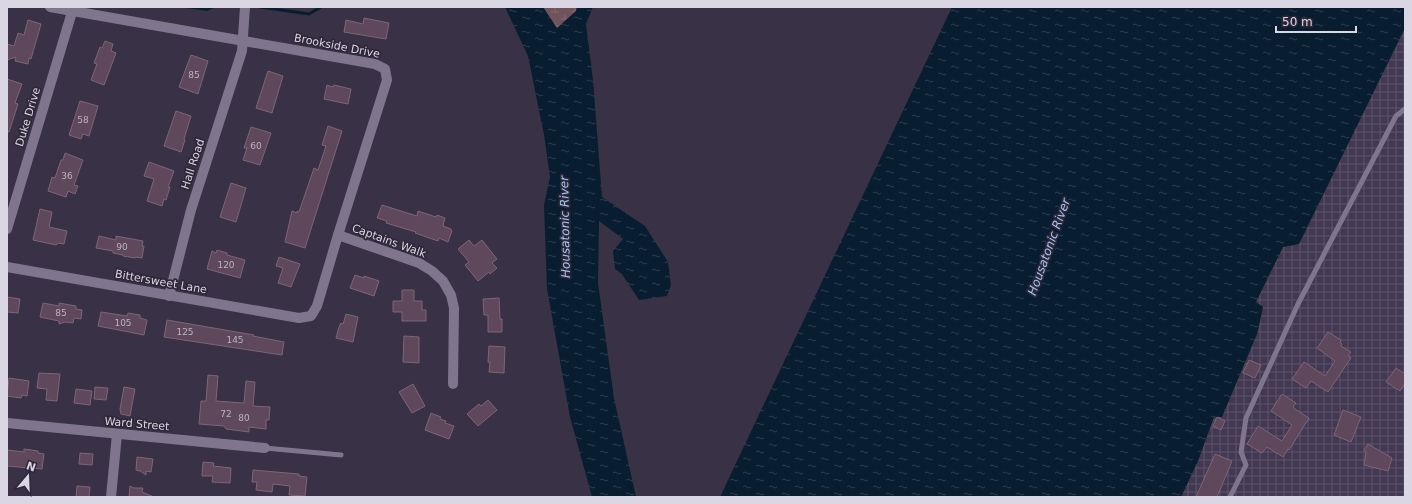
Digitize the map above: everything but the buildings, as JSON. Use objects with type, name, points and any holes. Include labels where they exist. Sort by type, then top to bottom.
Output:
[{"type":"street","name":"Brookside Drive","points":[[50,7],[376,64],[383,67],[387,72],[386,84],[317,306],[311,316]]},
{"type":"street","name":"Hall Road","points":[[169,296],[191,210],[242,51],[244,7]]},
{"type":"street","name":"Duke Drive","points":[[7,229],[72,12]]},
{"type":"street","name":"Captains Walk","points":[[338,235],[419,263],[432,271],[443,281],[450,295],[454,308],[453,384]]},
{"type":"street","name":"Bittersweet Lane","points":[[7,267],[299,318],[311,316]]},
{"type":"street","name":"Ward Street","points":[[7,423],[265,448]]},
{"type":"street","points":[[111,497],[117,434]]},
{"type":"lane","points":[[1230,497],[1246,465],[1241,452],[1246,418],[1301,297],[1396,116],[1405,109]]},
{"type":"lane","points":[[265,448],[341,455]]},
{"type":"shaded area","points":[[1405,28],[1405,497],[1181,497],[1198,461],[1214,417],[1222,417],[1257,334],[1263,308],[1256,302],[1283,247],[1299,244]]},
{"type":"green space","points":[[543,7],[577,7],[576,11],[557,29]]},
{"type":"water","points":[[179,7],[216,7],[207,11]]},
{"type":"water","name":"Housatonic River","points":[[505,7],[543,7],[557,28],[576,11],[577,7],[593,7],[586,24],[593,80],[602,197],[645,226],[668,262],[671,285],[667,296],[639,300],[622,274],[615,269],[613,251],[623,239],[599,221],[598,283],[614,398],[636,497],[592,497],[570,417],[547,289],[544,205],[550,177],[544,135],[528,56]]},
{"type":"water","name":"Housatonic River","points":[[952,7],[1405,7],[1405,28],[1299,244],[1283,247],[1256,302],[1263,307],[1257,334],[1222,417],[1214,417],[1198,461],[1181,497],[720,497]]},
{"type":"waterway","points":[[260,7],[309,14],[321,7]]}]
